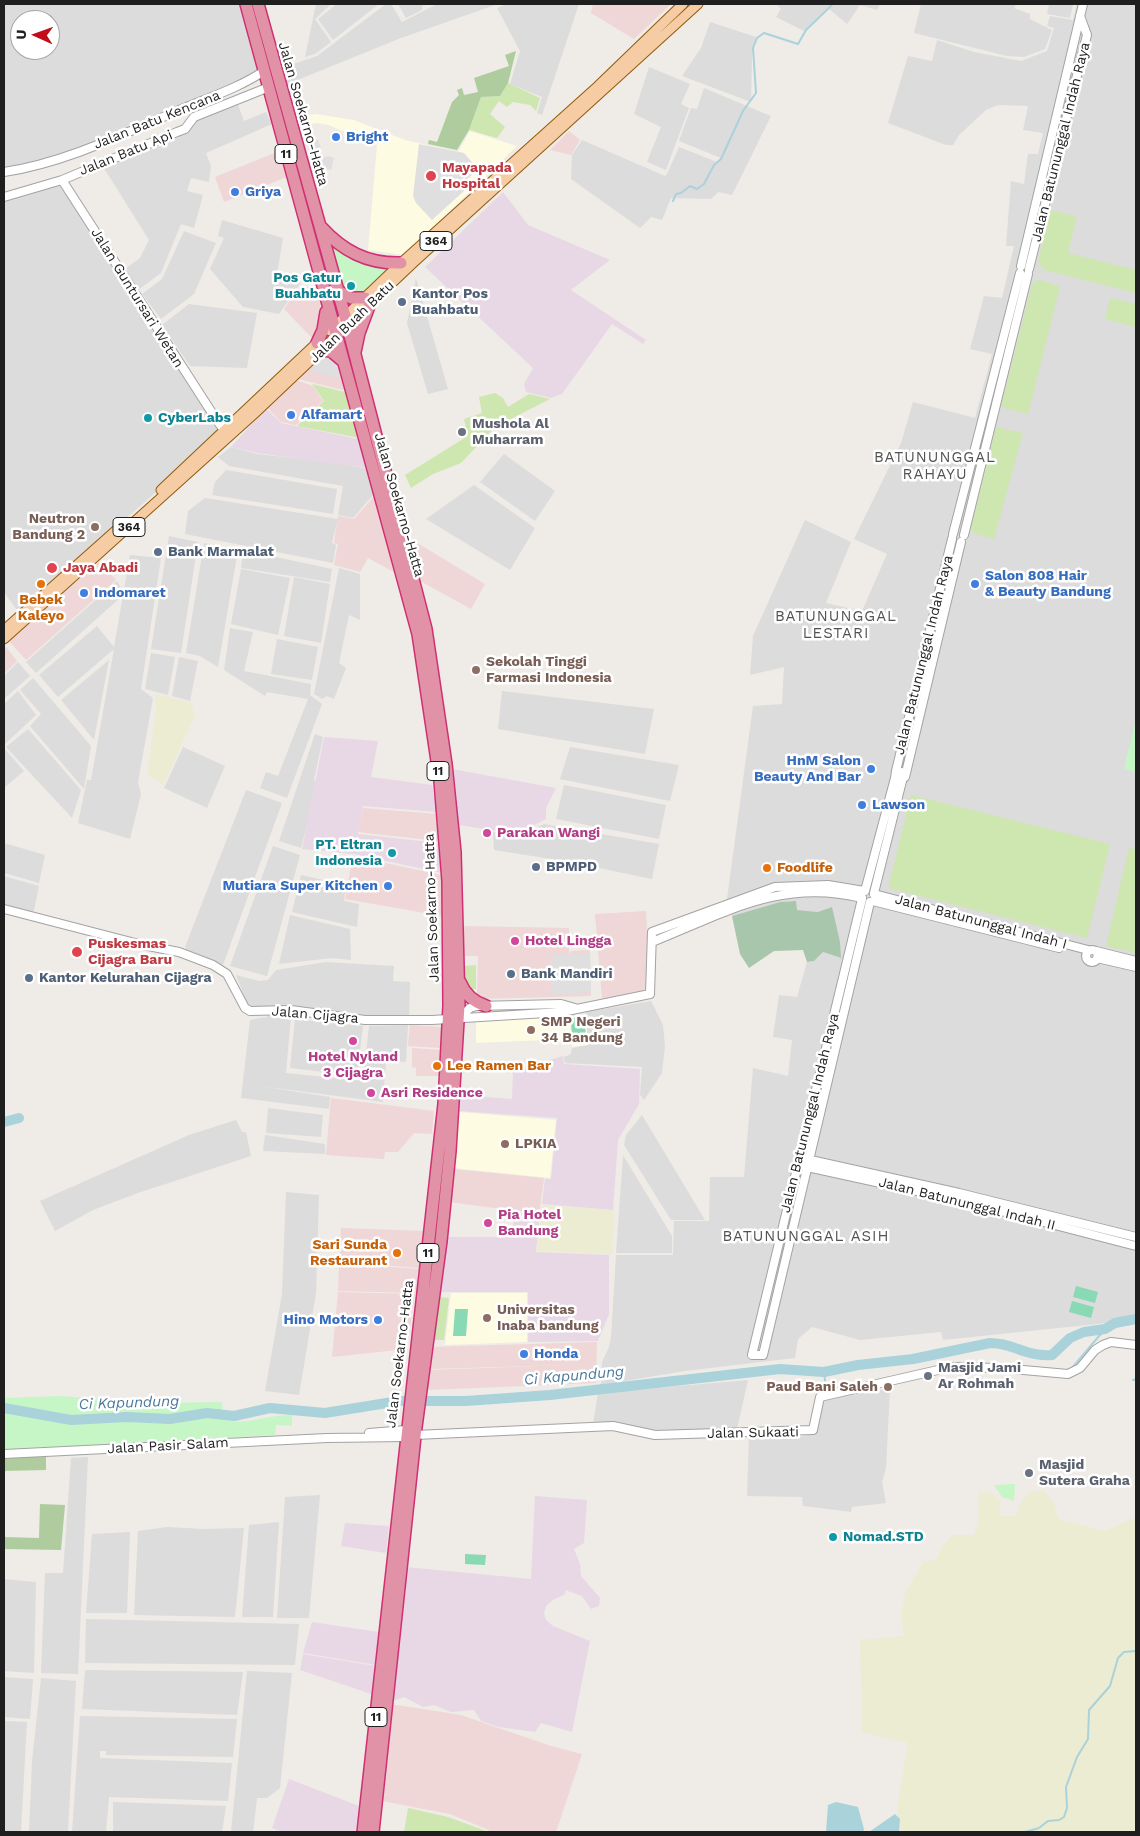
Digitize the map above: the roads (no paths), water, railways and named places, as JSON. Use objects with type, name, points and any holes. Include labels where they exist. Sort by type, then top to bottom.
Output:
[{"type":"highway","name":"Jalan Soekarno-Hatta","points":[[246,4],[327,305],[335,332],[349,359],[409,556],[426,629],[443,740],[452,819],[459,977],[454,1019],[441,1241],[410,1430],[393,1602],[374,1832]]},
{"type":"highway","name":"Jalan Soekarno-Hatta","points":[[258,4],[346,321],[349,359],[418,634],[440,781],[454,1019]]},
{"type":"highway","points":[[318,224],[339,245],[353,254],[381,262],[401,263]]},
{"type":"highway","points":[[327,305],[320,347],[349,359],[367,302],[351,298],[338,291]]},
{"type":"highway","points":[[459,977],[468,995],[478,1003],[486,1006]]},
{"type":"highway","name":"Jalan Soekarno-Hatta","points":[[364,1832],[393,1602]]},
{"type":"main road","name":"Jalan Buah Batu","points":[[367,302],[401,263],[504,176],[683,4]]},
{"type":"main road","name":"Jalan Buah Batu","points":[[4,639],[254,414],[346,321],[504,176],[698,4]]},
{"type":"main road","name":"Jalan Buah Batu","points":[[4,630],[320,347]]},
{"type":"street","name":"Jalan Batununggal Indah Raya","points":[[1025,270],[962,538],[900,776],[863,895],[752,1355],[763,1355],[873,898],[900,776],[953,536],[1087,35],[1080,16],[1083,4]]},
{"type":"street","name":"Jalan Batu Kencana","points":[[4,172],[47,163],[236,88],[264,71]]},
{"type":"street","name":"Jalan Batu Api","points":[[4,197],[62,180],[185,129],[194,117],[268,87]]},
{"type":"street","name":"Jalan Guntursari Wetan","points":[[62,180],[225,432]]},
{"type":"street","points":[[953,536],[956,543],[962,538]]},
{"type":"street","points":[[863,895],[828,885],[775,887],[652,932],[652,942],[775,894],[829,891],[863,895],[870,890],[873,898],[866,903],[863,895]]},
{"type":"street","name":"Jalan Batununggal Indah I","points":[[873,898],[1136,967]]},
{"type":"street","name":"Jalan Cijagra","points":[[4,908],[188,955],[224,971],[250,1011],[291,1010],[365,1020],[454,1019],[562,1012],[650,994],[652,942]]},
{"type":"street","name":"Jalan Batununggal Indah I","points":[[1092,954],[1136,961]]},
{"type":"street","points":[[454,1019],[470,1008],[486,1006],[561,1004],[577,1008]]},
{"type":"street","name":"Jalan Batununggal Indah II","points":[[798,1161],[959,1193],[1136,1237]]},
{"type":"street","name":"Jalan Batununggal Indah II","points":[[808,1163],[1136,1246]]},
{"type":"street","name":"Jalan Sukaati","points":[[410,1430],[613,1426],[655,1435],[746,1431],[796,1432],[813,1430],[820,1397],[951,1366],[1001,1368],[1066,1375],[1080,1368],[1095,1350],[1103,1345],[1111,1342],[1136,1345]]},
{"type":"street","name":"Jalan Pasir Salam","points":[[4,1454],[332,1438],[340,1435],[410,1430]]},
{"type":"water","points":[[836,1802],[858,1807],[864,1829],[863,1832],[826,1832],[828,1805]]},
{"type":"water","points":[[895,1814],[900,1819],[899,1832],[869,1832]]},
{"type":"waterway","points":[[673,201],[676,194],[681,193],[690,186],[697,189],[704,184],[714,165],[721,159],[743,111],[756,93],[753,48],[757,38],[764,33],[798,44],[806,30],[833,4]]},
{"type":"waterway","points":[[4,1122],[19,1118]]},
{"type":"waterway","name":"Ci Kapundung","points":[[4,1408],[71,1420],[127,1417],[170,1419],[207,1413],[234,1416],[270,1408],[325,1413],[399,1401],[466,1401],[550,1395],[780,1369],[824,1372],[858,1365],[913,1359],[990,1343],[1006,1345],[1034,1354],[1052,1355],[1070,1338],[1084,1332],[1105,1329],[1115,1323],[1136,1319]]},
{"type":"waterway","points":[[1072,1368],[1105,1329]]},
{"type":"waterway","points":[[824,1372],[826,1389],[856,1385]]},
{"type":"waterway","points":[[1025,1832],[1039,1828],[1048,1821],[1059,1820],[1064,1817],[1067,1808],[1066,1787],[1077,1757],[1088,1739],[1089,1710],[1110,1686],[1118,1658],[1124,1652],[1136,1651]]},
{"type":"place","name":"Bright","points":[[336,137]]},
{"type":"place","name":"Mayapada Hospital","points":[[431,176]]},
{"type":"place","name":"Griya","points":[[235,192]]},
{"type":"place","name":"Pos Gatur Buahbatu","points":[[351,286]]},
{"type":"place","name":"Kantor Pos Buahbatu","points":[[402,302]]},
{"type":"place","name":"Alfamart","points":[[291,415]]},
{"type":"place","name":"CyberLabs","points":[[148,418]]},
{"type":"place","name":"Mushola Al Muharram","points":[[462,432]]},
{"type":"place","name":"Neutron Bandung 2","points":[[95,527]]},
{"type":"place","name":"Bank Marmalat","points":[[158,552]]},
{"type":"place","name":"Jaya Abadi","points":[[52,568]]},
{"type":"place","name":"Bebek Kaleyo","points":[[41,584]]},
{"type":"place","name":"Salon 808 Hair & Beauty Bandung","points":[[975,584]]},
{"type":"place","name":"Indomaret","points":[[84,593]]},
{"type":"place","name":"Sekolah Tinggi Farmasi Indonesia","points":[[476,670]]},
{"type":"place","name":"HnM Salon Beauty And Bar","points":[[871,769]]},
{"type":"place","name":"Lawson","points":[[862,805]]},
{"type":"place","name":"Parakan Wangi","points":[[487,833]]},
{"type":"place","name":"PT. Eltran Indonesia","points":[[392,853]]},
{"type":"place","name":"BPMPD","points":[[536,867]]},
{"type":"place","name":"Foodlife","points":[[767,868]]},
{"type":"place","name":"Mutiara Super Kitchen","points":[[388,886]]},
{"type":"place","name":"Hotel Lingga","points":[[515,941]]},
{"type":"place","name":"Puskesmas Cijagra Baru","points":[[77,952]]},
{"type":"place","name":"Bank Mandiri","points":[[511,974]]},
{"type":"place","name":"Kantor Kelurahan Cijagra","points":[[29,978]]},
{"type":"place","name":"SMP Negeri 34 Bandung","points":[[531,1030]]},
{"type":"place","name":"Hotel Nyland 3 Cijagra","points":[[353,1041]]},
{"type":"place","name":"Lee Ramen Bar","points":[[437,1066]]},
{"type":"place","name":"Asri Residence","points":[[371,1093]]},
{"type":"place","name":"LPKIA","points":[[505,1144]]},
{"type":"place","name":"Pia Hotel Bandung","points":[[488,1223]]},
{"type":"place","name":"Sari Sunda Restaurant","points":[[397,1253]]},
{"type":"place","name":"Universitas Inaba bandung","points":[[487,1318]]},
{"type":"place","name":"Hino Motors","points":[[378,1320]]},
{"type":"place","name":"Honda","points":[[524,1354]]},
{"type":"place","name":"Masjid Jami Ar Rohmah","points":[[928,1376]]},
{"type":"place","name":"Paud Bani Saleh","points":[[888,1387]]},
{"type":"place","name":"Masjid Sutera Graha","points":[[1029,1473]]},
{"type":"place","name":"Nomad.STD","points":[[833,1537]]},
{"type":"district","name":"BATUNUNGGAL RAHAYU","points":[[935,466]]},
{"type":"district","name":"BATUNUNGGAL LESTARI","points":[[836,626]]},
{"type":"district","name":"BATUNUNGGAL ASIH","points":[[806,1237]]}]
